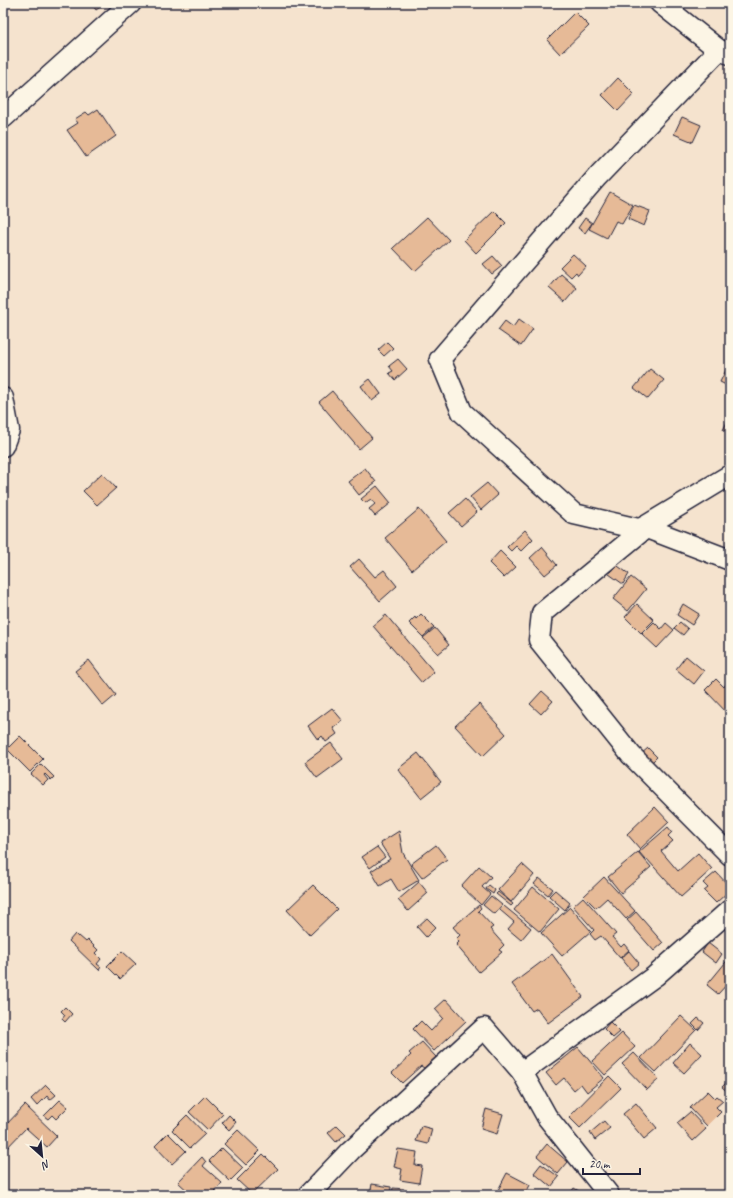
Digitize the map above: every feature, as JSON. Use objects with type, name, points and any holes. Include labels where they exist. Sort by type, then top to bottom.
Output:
[{"type":"street","points":[[3,118],[131,3]]},
{"type":"street","points":[[660,3],[725,52],[598,177],[440,359],[462,412],[574,514],[644,529],[730,560]]},
{"type":"street","points":[[3,398],[9,430],[3,446]]},
{"type":"street","points":[[730,475],[644,529],[542,613],[539,640],[631,755],[730,855]]},
{"type":"street","points":[[522,1072],[655,976],[730,910]]},
{"type":"street","points":[[308,1195],[351,1150],[484,1028],[522,1072],[547,1117],[609,1195]]},
{"type":"building","points":[[91,3],[106,3],[96,10]]},
{"type":"building","points":[[575,12],[589,26],[560,54],[547,40]]},
{"type":"building","points":[[618,78],[634,94],[618,111],[602,95]]},
{"type":"building","points":[[98,109],[116,136],[86,157],[67,130],[78,123],[75,119],[86,112],[89,115]]},
{"type":"building","points":[[682,117],[701,125],[693,142],[674,134]]},
{"type":"building","points":[[610,192],[633,205],[622,224],[616,221],[607,238],[589,229]]},
{"type":"building","points":[[634,205],[650,211],[644,226],[628,219]]},
{"type":"building","points":[[494,211],[506,223],[476,253],[464,240]]},
{"type":"building","points":[[427,217],[449,240],[415,271],[393,248]]},
{"type":"building","points":[[585,218],[592,223],[585,233],[578,228]]},
{"type":"building","points":[[573,254],[586,266],[578,275],[576,272],[571,277],[560,267]]},
{"type":"building","points":[[493,256],[502,266],[492,274],[483,264]]},
{"type":"building","points":[[561,274],[577,288],[565,302],[549,288]]},
{"type":"building","points":[[519,319],[533,329],[521,346],[498,330],[505,321],[513,327]]},
{"type":"building","points":[[387,342],[393,348],[384,356],[378,350]]},
{"type":"building","points":[[398,359],[407,369],[395,380],[389,373],[393,371],[389,366]]},
{"type":"building","points":[[730,362],[730,387],[720,382]]},
{"type":"building","points":[[650,369],[664,380],[648,399],[634,388]]},
{"type":"building","points":[[370,379],[381,394],[372,401],[361,386]]},
{"type":"building","points":[[332,391],[372,438],[359,449],[319,402]]},
{"type":"building","points":[[728,420],[730,421],[730,433],[723,430]]},
{"type":"building","points":[[365,468],[376,482],[359,495],[348,481]]},
{"type":"building","points":[[102,473],[116,488],[97,505],[83,491]]},
{"type":"building","points":[[487,483],[498,495],[481,510],[470,497]]},
{"type":"building","points":[[377,486],[391,503],[375,516],[369,509],[375,504],[371,499],[365,503],[361,499]]},
{"type":"building","points":[[465,499],[477,512],[461,526],[449,513]]},
{"type":"building","points":[[419,509],[446,541],[412,570],[385,538]]},
{"type":"building","points":[[525,530],[533,539],[521,551],[516,546],[511,551],[507,547]]},
{"type":"building","points":[[542,547],[557,565],[545,575],[530,558]]},
{"type":"building","points":[[500,551],[516,567],[504,578],[489,563]]},
{"type":"building","points":[[359,559],[375,577],[384,570],[397,586],[380,601],[350,567]]},
{"type":"building","points":[[615,564],[629,574],[623,584],[609,574]]},
{"type":"building","points":[[631,577],[646,589],[628,611],[613,599]]},
{"type":"building","points":[[637,604],[654,620],[641,633],[625,617]]},
{"type":"building","points":[[683,604],[699,614],[692,625],[677,615]]},
{"type":"building","points":[[421,614],[434,627],[423,637],[409,623]]},
{"type":"building","points":[[386,615],[434,672],[422,683],[373,626]]},
{"type":"building","points":[[654,622],[661,629],[666,623],[674,630],[657,648],[642,634]]},
{"type":"building","points":[[680,622],[688,629],[683,635],[674,628]]},
{"type":"building","points":[[435,628],[449,645],[438,654],[423,638]]},
{"type":"building","points":[[686,656],[704,671],[694,684],[676,669]]},
{"type":"building","points":[[89,660],[116,695],[103,706],[75,671]]},
{"type":"building","points":[[716,679],[724,687],[726,684],[730,688],[730,716],[705,690]]},
{"type":"building","points":[[542,691],[553,701],[541,714],[530,704]]},
{"type":"building","points":[[479,704],[506,734],[483,756],[455,726]]},
{"type":"building","points":[[332,708],[343,721],[333,728],[337,734],[326,742],[322,736],[318,740],[308,726]]},
{"type":"building","points":[[20,736],[43,759],[30,772],[7,749]]},
{"type":"building","points":[[331,743],[343,759],[317,778],[305,762]]},
{"type":"building","points":[[648,748],[657,757],[651,763],[641,754]]},
{"type":"building","points":[[418,753],[441,782],[421,798],[398,769]]},
{"type":"building","points":[[41,764],[54,777],[51,780],[45,774],[44,775],[48,780],[43,785],[31,774]]},
{"type":"building","points":[[655,807],[669,822],[640,849],[627,834]]},
{"type":"building","points":[[668,827],[672,832],[668,836],[673,841],[661,851],[678,871],[698,853],[712,869],[681,897],[639,852]]},
{"type":"building","points":[[399,831],[403,853],[419,880],[399,892],[391,879],[380,886],[371,871],[390,859],[380,843]]},
{"type":"building","points":[[436,845],[447,859],[422,878],[411,864]]},
{"type":"building","points":[[377,847],[385,857],[370,868],[362,857]]},
{"type":"building","points":[[638,852],[651,867],[621,893],[608,877]]},
{"type":"building","points":[[522,864],[534,875],[511,902],[498,890]]},
{"type":"building","points":[[479,866],[491,877],[482,887],[490,894],[481,905],[461,886]]},
{"type":"building","points":[[716,872],[730,887],[730,890],[716,903],[704,891],[708,888],[703,883]]},
{"type":"building","points":[[604,877],[635,911],[626,919],[607,898],[596,908],[584,896]]},
{"type":"building","points":[[539,878],[553,889],[548,895],[534,884]]},
{"type":"building","points":[[419,882],[428,893],[408,911],[398,900]]},
{"type":"building","points":[[313,885],[337,909],[310,935],[287,910]]},
{"type":"building","points":[[489,885],[495,890],[493,894],[486,889]]},
{"type":"building","points":[[533,887],[559,909],[540,932],[514,910]]},
{"type":"building","points":[[555,890],[570,903],[565,910],[549,896]]},
{"type":"building","points":[[498,892],[513,904],[511,906],[496,894]]},
{"type":"building","points":[[491,896],[502,905],[494,914],[483,905]]},
{"type":"building","points":[[583,897],[616,934],[612,937],[621,947],[624,944],[629,950],[620,958],[601,936],[595,940],[590,934],[594,930],[573,906]]},
{"type":"building","points":[[479,905],[481,908],[478,911],[493,927],[490,929],[504,945],[499,950],[502,952],[479,972],[456,945],[459,942],[456,939],[460,935],[453,927]]},
{"type":"building","points":[[504,906],[531,928],[521,940],[508,929],[514,922],[500,910]]},
{"type":"building","points":[[570,907],[591,931],[562,956],[541,933]]},
{"type":"building","points":[[636,912],[663,943],[654,951],[627,920]]},
{"type":"building","points":[[427,918],[436,927],[426,937],[417,927]]},
{"type":"building","points":[[75,934],[86,942],[88,940],[98,950],[95,953],[101,959],[97,964],[101,967],[99,970],[69,941]]},
{"type":"building","points":[[708,943],[722,954],[716,963],[702,952]]},
{"type":"building","points":[[122,951],[136,964],[120,979],[107,966]]},
{"type":"building","points":[[629,951],[639,963],[631,970],[621,958]]},
{"type":"building","points":[[552,954],[583,997],[548,1023],[537,1008],[532,1011],[512,984]]},
{"type":"building","points":[[730,957],[730,981],[718,994],[707,985]]},
{"type":"building","points":[[446,999],[466,1021],[434,1051],[413,1029],[421,1021],[431,1031],[443,1018],[435,1009]]},
{"type":"building","points":[[65,1007],[72,1014],[65,1022],[62,1019],[65,1015],[61,1011]]},
{"type":"building","points":[[681,1016],[696,1030],[656,1072],[641,1058]]},
{"type":"building","points":[[698,1018],[704,1023],[698,1030],[692,1024]]},
{"type":"building","points":[[610,1022],[620,1032],[613,1038],[604,1029]]},
{"type":"building","points":[[622,1033],[635,1047],[605,1075],[592,1061]]},
{"type":"building","points":[[422,1042],[436,1057],[424,1068],[421,1066],[402,1083],[392,1073],[411,1055],[409,1053]]},
{"type":"building","points":[[690,1043],[702,1054],[684,1073],[673,1063]]},
{"type":"building","points":[[578,1047],[604,1078],[587,1092],[581,1084],[574,1090],[564,1078],[556,1085],[546,1073]]},
{"type":"building","points":[[634,1053],[659,1079],[647,1090],[622,1064]]},
{"type":"building","points":[[609,1076],[621,1088],[580,1128],[569,1117]]},
{"type":"building","points":[[730,1079],[730,1094],[722,1087]]},
{"type":"building","points":[[46,1085],[56,1095],[50,1100],[47,1096],[37,1106],[31,1099]]},
{"type":"building","points":[[708,1091],[715,1098],[717,1096],[723,1101],[716,1107],[721,1112],[707,1126],[690,1108]]},
{"type":"building","points":[[205,1096],[223,1114],[208,1130],[189,1112]]},
{"type":"building","points":[[60,1100],[68,1107],[56,1119],[52,1115],[48,1119],[44,1116]]},
{"type":"building","points":[[636,1103],[657,1128],[644,1139],[623,1114]]},
{"type":"building","points":[[25,1105],[57,1136],[47,1147],[26,1128],[3,1152],[3,1128]]},
{"type":"building","points":[[486,1109],[503,1114],[497,1134],[481,1129]]},
{"type":"building","points":[[690,1112],[706,1129],[693,1141],[677,1123]]},
{"type":"building","points":[[187,1115],[205,1134],[190,1148],[172,1130]]},
{"type":"building","points":[[229,1115],[236,1122],[229,1130],[222,1123]]},
{"type":"building","points":[[604,1121],[610,1128],[595,1140],[590,1133]]},
{"type":"building","points":[[337,1125],[346,1134],[336,1142],[328,1133]]},
{"type":"building","points":[[421,1126],[432,1129],[428,1144],[416,1141]]},
{"type":"building","points":[[238,1130],[260,1151],[246,1165],[224,1144]]},
{"type":"building","points":[[168,1133],[186,1151],[172,1164],[155,1146]]},
{"type":"building","points":[[547,1144],[568,1162],[558,1174],[537,1156]]},
{"type":"building","points":[[222,1148],[243,1168],[230,1181],[209,1161]]},
{"type":"building","points":[[398,1149],[417,1152],[415,1165],[422,1166],[419,1183],[400,1180],[402,1169],[394,1167]]},
{"type":"building","points":[[263,1154],[278,1169],[252,1194],[237,1180]]},
{"type":"building","points":[[202,1157],[206,1162],[203,1166],[222,1183],[215,1191],[219,1195],[192,1195],[178,1182]]},
{"type":"building","points":[[541,1164],[559,1177],[551,1187],[534,1173]]},
{"type":"building","points":[[507,1173],[530,1185],[525,1195],[504,1195],[497,1192]]},
{"type":"building","points":[[372,1184],[391,1187],[390,1195],[370,1195]]},
{"type":"building","points":[[393,1188],[404,1189],[403,1195],[392,1195]]},
{"type":"building","points":[[574,1188],[585,1195],[569,1195]]}]
